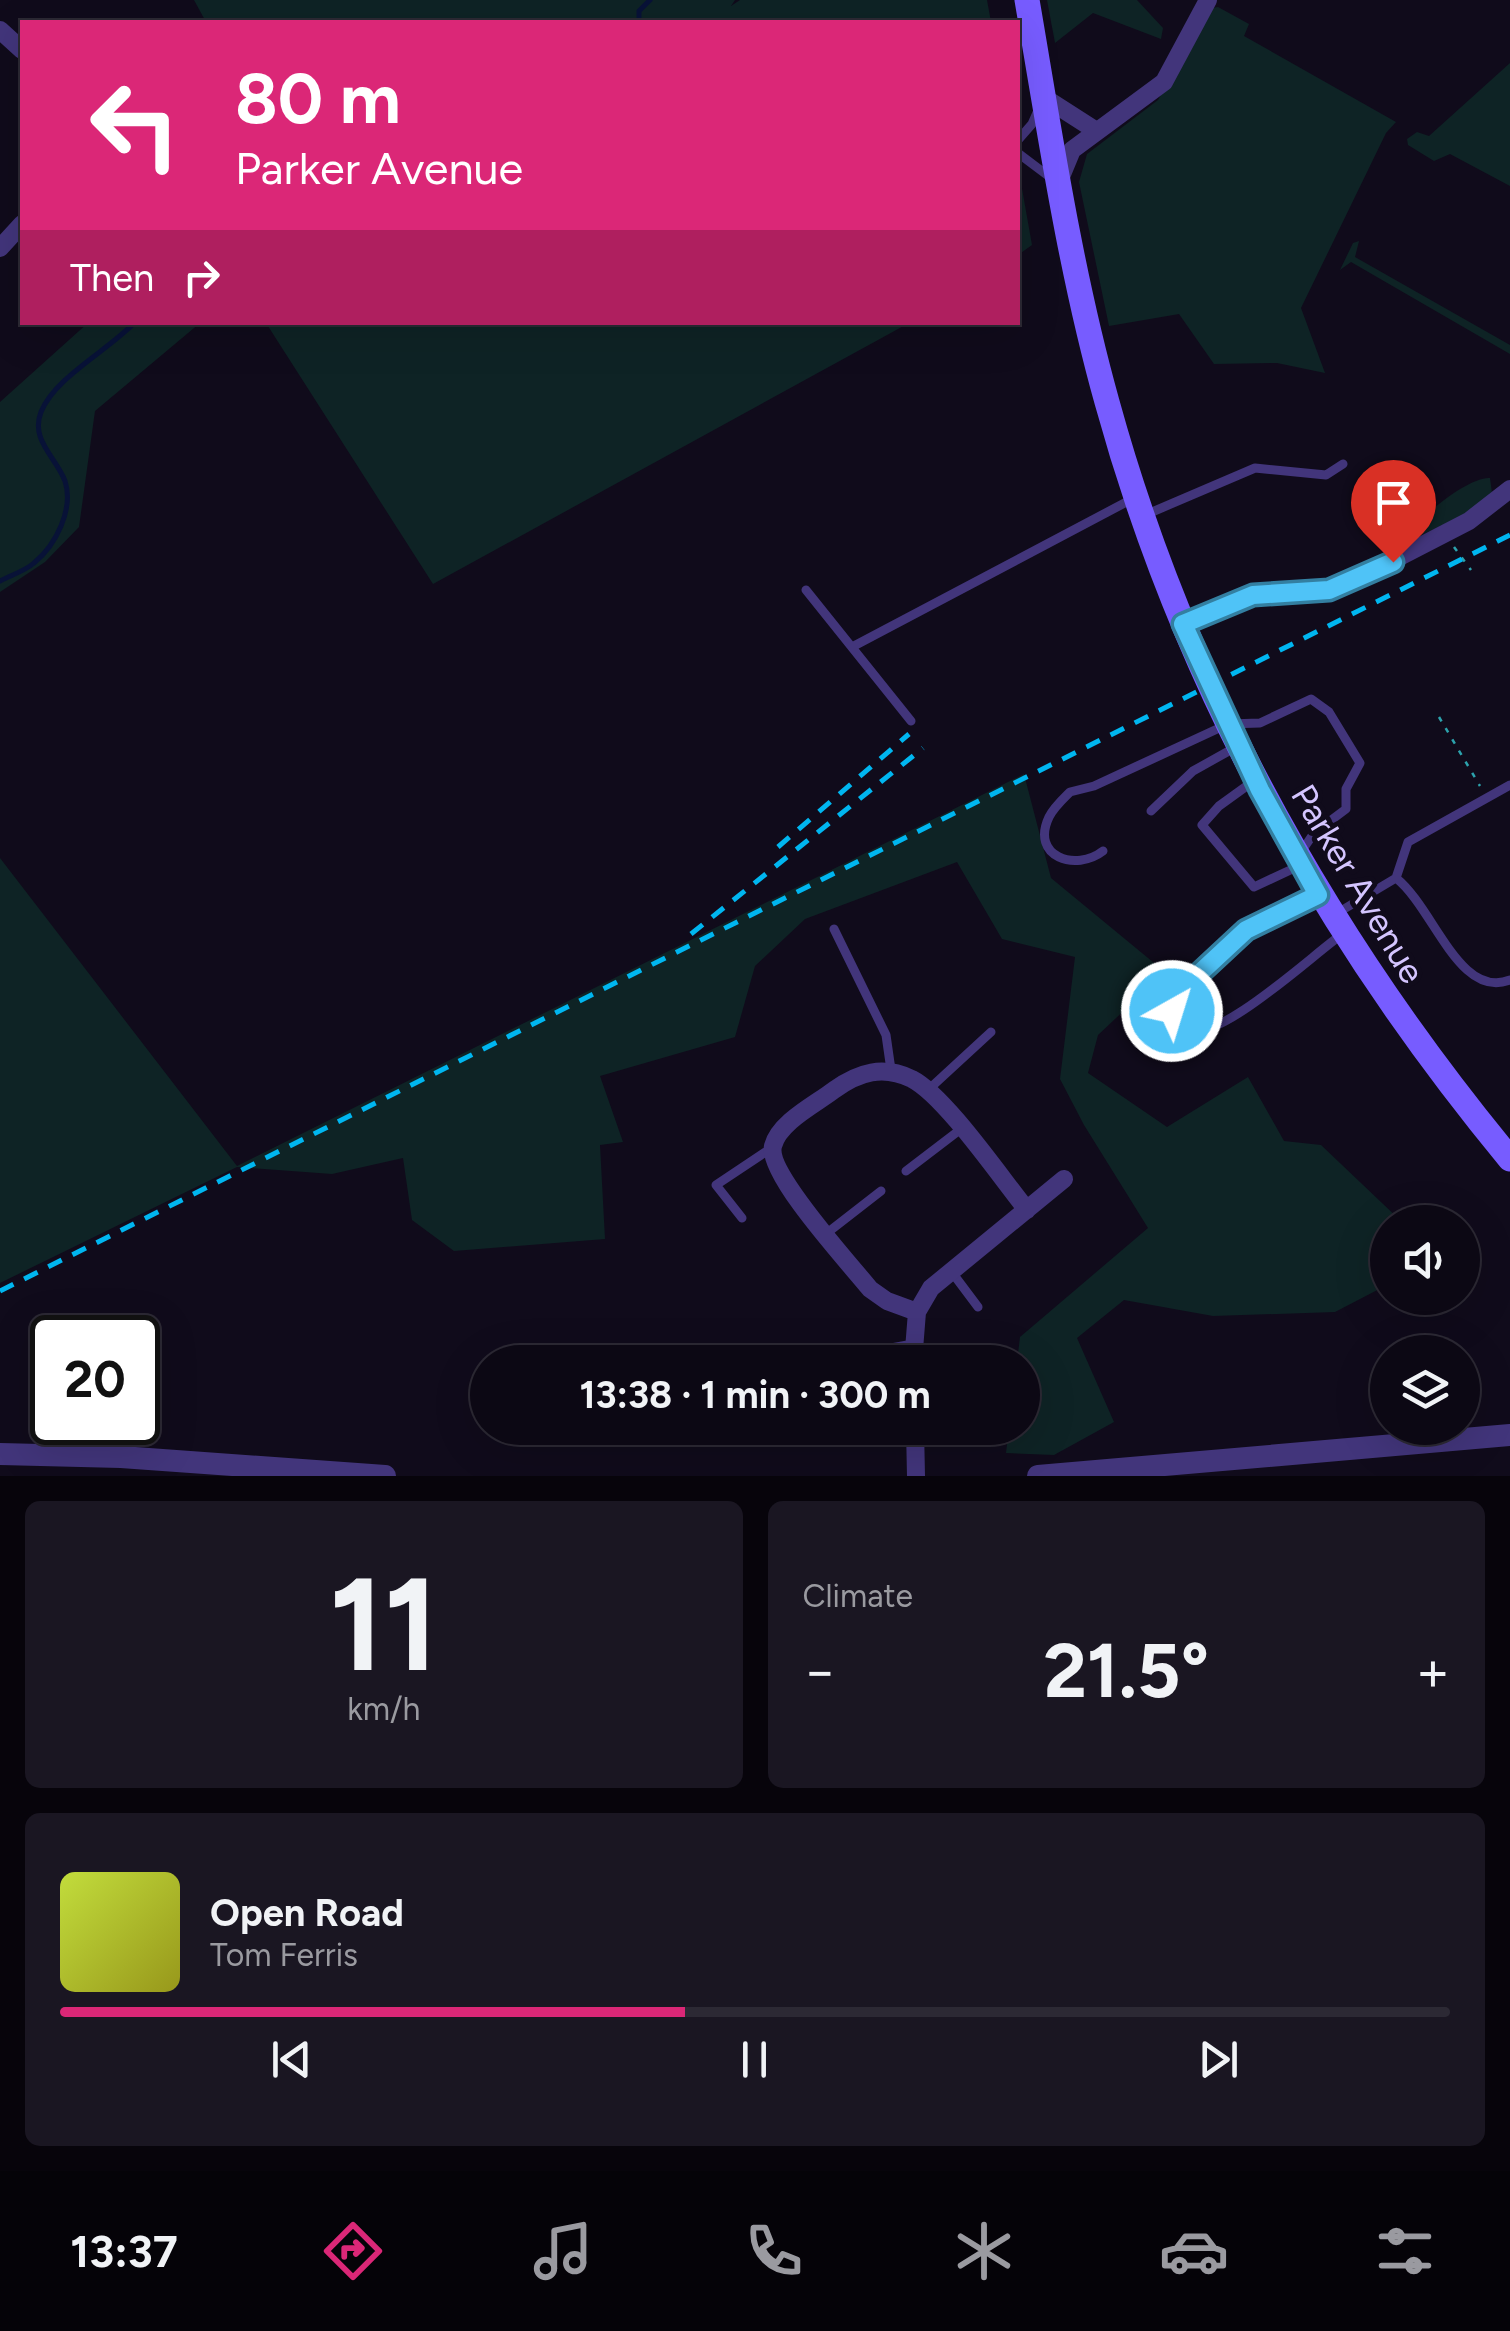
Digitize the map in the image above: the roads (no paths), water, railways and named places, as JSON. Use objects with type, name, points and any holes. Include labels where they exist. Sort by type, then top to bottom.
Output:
[{"type":"main road","name":"Parker Avenue","points":[[1026,0],[1059,185],[1096,359],[1139,506],[1183,624],[1255,780],[1331,915],[1410,1033],[1510,1159]]},
{"type":"street","points":[[1059,185],[1072,150],[1094,130],[1116,122],[1164,82],[1208,0]]},
{"type":"street","points":[[0,30],[20,48]]},
{"type":"street","points":[[1042,96],[1094,130]]},
{"type":"street","points":[[0,248],[20,226]]},
{"type":"street","points":[[1183,624],[1253,595],[1322,591],[1345,585],[1445,535],[1510,490]]},
{"type":"street","points":[[917,1312],[878,1297],[777,1172],[772,1147],[785,1127],[845,1082],[872,1071],[891,1070],[928,1090],[1028,1210]]},
{"type":"street","points":[[914,1345],[917,1312],[931,1288],[1064,1179]]},
{"type":"street","points":[[1038,1476],[1116,1473],[1510,1435]]},
{"type":"street","points":[[915,1445],[916,1476]]},
{"type":"street","points":[[0,1454],[121,1456],[385,1476]]},
{"type":"lane","points":[[1020,138],[1032,124],[1042,96]]},
{"type":"lane","points":[[1020,155],[1059,185]]},
{"type":"lane","points":[[852,647],[1139,506],[1256,468],[1326,476],[1343,464]]},
{"type":"lane","points":[[806,590],[912,720]]},
{"type":"lane","points":[[1103,851],[1091,860],[1062,862],[1054,858],[1046,842],[1047,823],[1070,792],[1233,735],[1318,700],[1360,763],[1346,789],[1346,809],[1314,833],[1299,862],[1254,887],[1202,826],[1219,806],[1255,780]]},
{"type":"lane","points":[[1152,811],[1233,735]]},
{"type":"lane","points":[[1331,915],[1246,930],[1174,997],[1172,1011],[1184,1032],[1198,1033],[1231,1019],[1331,915],[1396,878],[1408,842],[1506,788]]},
{"type":"lane","points":[[1396,878],[1415,893],[1468,975],[1489,984],[1510,980]]},
{"type":"lane","points":[[834,929],[886,1036],[891,1070]]},
{"type":"lane","points":[[928,1090],[991,1032]]},
{"type":"lane","points":[[906,1171],[960,1128]]},
{"type":"lane","points":[[742,1218],[716,1185],[772,1147]]},
{"type":"lane","points":[[826,1233],[881,1191]]},
{"type":"lane","points":[[951,1272],[978,1307]]},
{"type":"waterway","points":[[639,20],[639,11],[650,0]]},
{"type":"waterway","points":[[0,581],[42,555],[56,537],[65,515],[65,481],[41,440],[41,412],[58,387],[132,325]]},
{"type":"railway","points":[[0,1291],[1510,535]]},
{"type":"railway","points":[[778,847],[909,734]]},
{"type":"railway","points":[[691,934],[923,748]]}]
